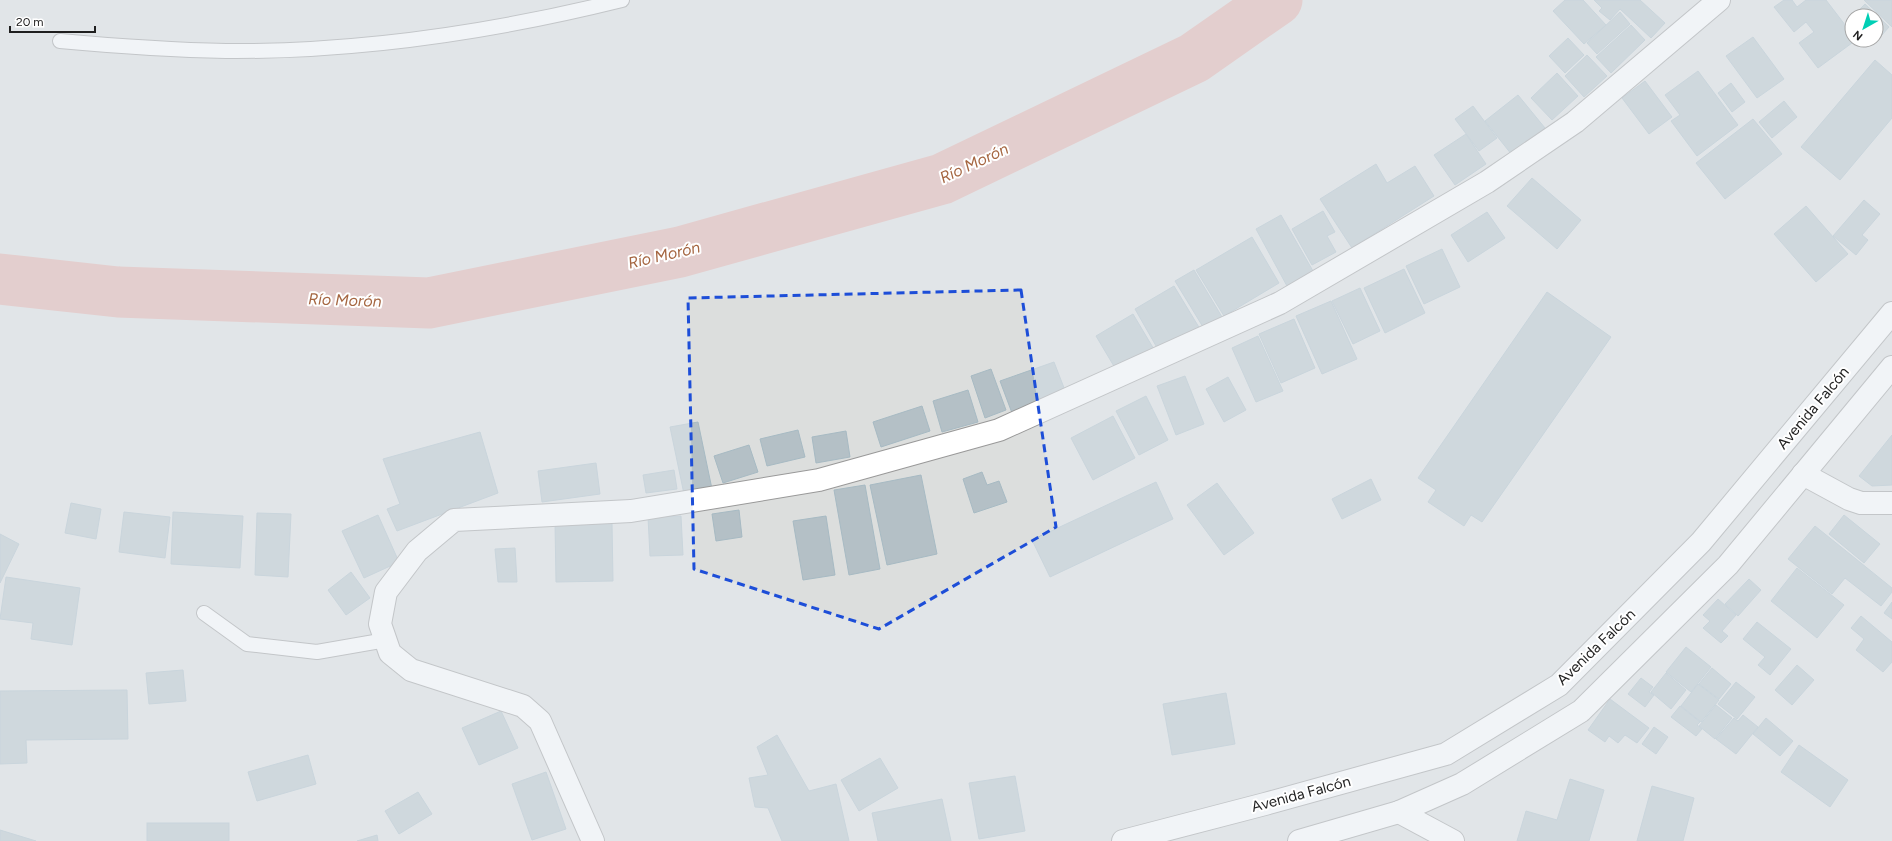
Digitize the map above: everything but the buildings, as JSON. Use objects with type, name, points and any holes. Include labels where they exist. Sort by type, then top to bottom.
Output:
[{"type":"street","points":[[592,841],[540,721],[523,706],[411,670],[390,652],[380,624],[386,592],[417,551],[454,520],[632,511],[819,480],[999,430],[1280,303],[1488,182],[1575,122],[1719,0]]},
{"type":"street","name":"Avenida Falcón","points":[[1123,841],[1265,804],[1446,754],[1559,685],[1702,542],[1892,313]]},
{"type":"street","points":[[1299,841],[1399,812],[1462,784],[1581,711],[1728,565],[1892,367]]},
{"type":"street","points":[[1803,474],[1849,499],[1861,503],[1892,503]]},
{"type":"street","points":[[1399,812],[1453,841]]},
{"type":"lane","points":[[60,41],[144,48],[205,50],[312,48],[395,41],[477,31],[559,15],[622,0]]},
{"type":"lane","points":[[204,613],[247,644],[317,652],[386,640]]},
{"type":"highlighted area","points":[[1021,290],[1056,527],[879,629],[694,569],[688,298]]},
{"type":"shaded area","points":[[0,0],[1892,0],[1892,841],[0,841]]},
{"type":"waterway","name":"Río Morón","points":[[0,279],[118,292],[429,303],[680,252],[942,179],[1194,58],[1277,0]]}]
